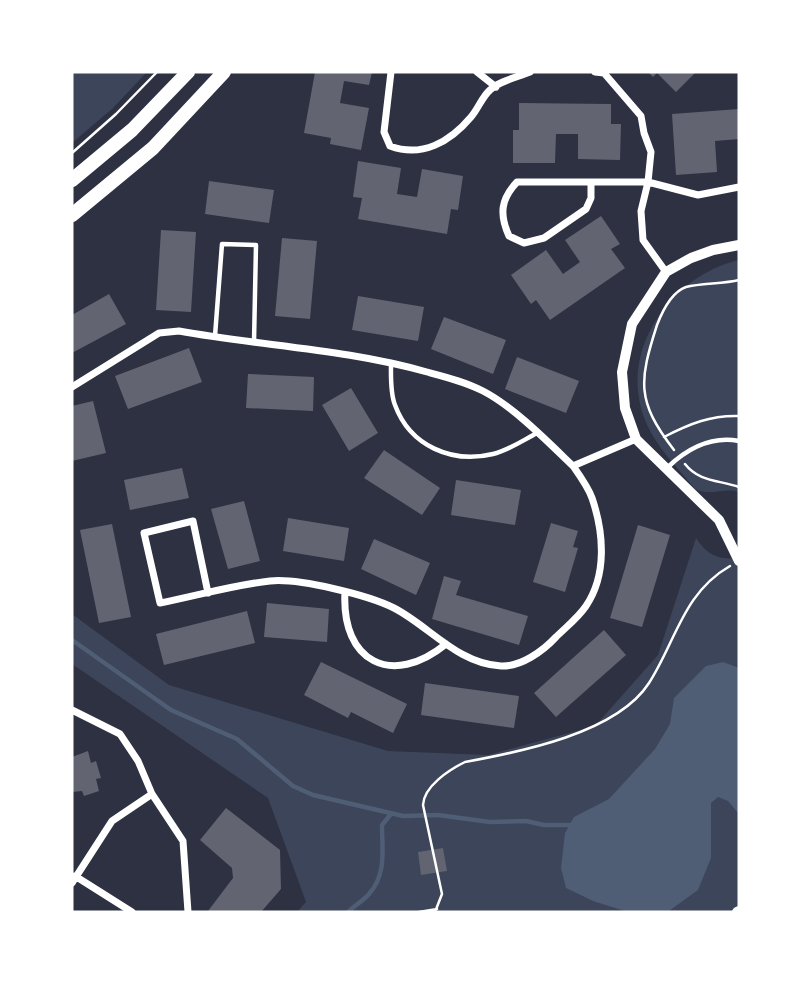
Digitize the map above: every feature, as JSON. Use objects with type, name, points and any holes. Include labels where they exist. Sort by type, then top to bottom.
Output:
[{"type":"main road","points":[[72,180],[132,130],[188,72]]},
{"type":"main road","points":[[72,215],[153,148],[223,72]]},
{"type":"street","points":[[391,72],[384,132],[390,146],[405,151],[430,147],[451,136],[472,116],[490,90],[530,72]]},
{"type":"street","points":[[477,72],[496,87]]},
{"type":"street","points":[[595,72],[604,72],[642,116],[644,133],[651,152],[641,211],[643,240],[666,272]]},
{"type":"street","points":[[591,182],[591,198],[586,209],[544,238],[524,243],[509,236],[502,220],[506,194],[517,182],[591,182],[648,182],[698,195],[739,187]]},
{"type":"street","points":[[739,245],[691,257],[666,272],[632,324],[622,372],[625,408],[636,439],[719,520],[739,561]]},
{"type":"street","points":[[72,387],[159,333],[179,331],[391,361],[452,379],[484,391],[537,432],[573,466],[592,496],[602,544],[600,568],[586,607],[546,648],[518,663],[501,666],[471,658],[395,608],[368,597],[323,587],[272,581],[160,603],[144,533],[192,521],[208,593]]},
{"type":"street","points":[[573,466],[636,439]]},
{"type":"street","points":[[345,592],[346,625],[359,650],[374,663],[394,666],[417,663],[446,644]]},
{"type":"street","points":[[72,710],[120,734],[138,761],[152,794],[183,841],[188,912]]},
{"type":"street","points":[[132,912],[74,879],[112,821],[152,794]]},
{"type":"lane","points":[[214,337],[222,244],[256,246],[254,342]]},
{"type":"lane","points":[[391,361],[394,404],[409,432],[435,451],[463,457],[492,454],[517,445],[537,432]]},
{"type":"lane","points":[[665,470],[696,446],[710,441],[739,441]]},
{"type":"path","points":[[72,153],[116,114],[157,72]]},
{"type":"path","points":[[739,281],[684,288],[669,301],[649,346],[643,379],[651,414],[664,437],[692,473],[739,487]]},
{"type":"path","points":[[664,437],[692,422],[739,416]]},
{"type":"path","points":[[419,912],[436,911],[442,894],[423,806],[423,796],[428,790],[453,768],[465,762],[566,738],[595,727],[618,712],[648,685],[688,605],[706,584],[739,561]]},
{"type":"shaded area","points":[[72,72],[147,72],[113,108],[72,143]]},
{"type":"shaded area","points":[[739,260],[739,492],[706,492],[695,489],[649,430],[638,394],[638,368],[645,343],[656,320],[672,299],[715,268]]},
{"type":"shaded area","points":[[696,538],[714,555],[739,557],[739,912],[297,912],[306,902],[268,798],[72,664],[72,614],[169,685],[388,751],[488,755],[595,726],[658,655]]},
{"type":"shaded area","points":[[723,662],[739,668],[739,814],[728,801],[718,797],[711,803],[711,858],[698,890],[669,911],[628,912],[593,901],[566,888],[561,868],[565,833],[574,817],[609,799],[655,749],[670,724],[674,698],[706,666]]},
{"type":"building","points":[[315,72],[372,72],[369,85],[344,81],[340,103],[369,108],[361,150],[330,144],[331,138],[304,133]]},
{"type":"building","points":[[648,72],[696,72],[676,92],[657,73],[653,77]]},
{"type":"building","points":[[519,103],[611,104],[611,124],[621,124],[620,160],[578,159],[578,134],[556,134],[555,163],[513,163],[513,130],[519,130]]},
{"type":"building","points":[[739,109],[739,139],[715,141],[717,172],[676,175],[672,114]]},
{"type":"building","points":[[358,161],[401,168],[397,194],[417,197],[422,169],[463,176],[458,210],[451,209],[447,234],[358,219],[362,198],[353,197]]},
{"type":"building","points":[[209,181],[274,190],[269,223],[205,214]]},
{"type":"building","points":[[601,216],[620,244],[611,249],[625,268],[550,320],[536,300],[531,304],[511,275],[546,250],[563,274],[580,262],[565,240]]},
{"type":"building","points":[[161,230],[196,232],[191,312],[156,310]]},
{"type":"building","points":[[282,238],[317,241],[310,319],[275,316]]},
{"type":"building","points":[[109,294],[126,324],[72,353],[72,315]]},
{"type":"building","points":[[358,296],[424,307],[418,341],[352,330]]},
{"type":"building","points":[[444,317],[506,340],[493,374],[431,349]]},
{"type":"building","points":[[189,348],[202,382],[128,409],[115,376]]},
{"type":"building","points":[[517,357],[579,381],[566,413],[505,389]]},
{"type":"building","points":[[248,374],[314,377],[313,411],[246,408]]},
{"type":"building","points":[[351,388],[378,433],[349,451],[322,405]]},
{"type":"building","points":[[93,401],[106,453],[72,461],[72,406]]},
{"type":"building","points":[[384,450],[440,488],[422,515],[364,478]]},
{"type":"building","points":[[182,468],[189,498],[130,510],[124,480]]},
{"type":"building","points":[[456,480],[521,490],[515,525],[451,515]]},
{"type":"building","points":[[244,501],[260,561],[228,569],[211,509]]},
{"type":"building","points":[[288,518],[349,528],[344,561],[283,551]]},
{"type":"building","points":[[551,523],[578,531],[573,547],[578,548],[565,592],[533,582]]},
{"type":"building","points":[[112,524],[131,617],[99,623],[80,530]]},
{"type":"building","points":[[638,525],[670,535],[642,627],[610,618]]},
{"type":"building","points":[[374,539],[430,563],[416,595],[361,569]]},
{"type":"building","points":[[444,576],[461,581],[456,595],[528,616],[519,645],[432,619]]},
{"type":"building","points":[[267,603],[329,609],[327,642],[264,637]]},
{"type":"building","points":[[247,611],[255,643],[164,665],[156,634]]},
{"type":"building","points":[[604,630],[626,655],[556,717],[534,693]]},
{"type":"building","points":[[321,662],[407,704],[393,733],[351,712],[348,718],[304,695]]},
{"type":"building","points":[[425,683],[519,696],[514,728],[421,715]]},
{"type":"building","points":[[88,751],[91,763],[96,761],[101,778],[96,779],[99,791],[84,796],[82,791],[72,792],[72,757]]},
{"type":"building","points":[[226,808],[280,850],[281,889],[261,912],[208,911],[233,878],[232,868],[200,840]]},
{"type":"building","points":[[443,848],[447,871],[421,875],[418,852]]},
{"type":"waterway","points":[[72,640],[171,710],[237,739],[293,786],[313,795],[403,816],[438,815],[490,822],[526,821],[544,825],[572,825]]},
{"type":"waterway","points":[[348,912],[369,894],[379,878],[382,825],[391,814]]}]
